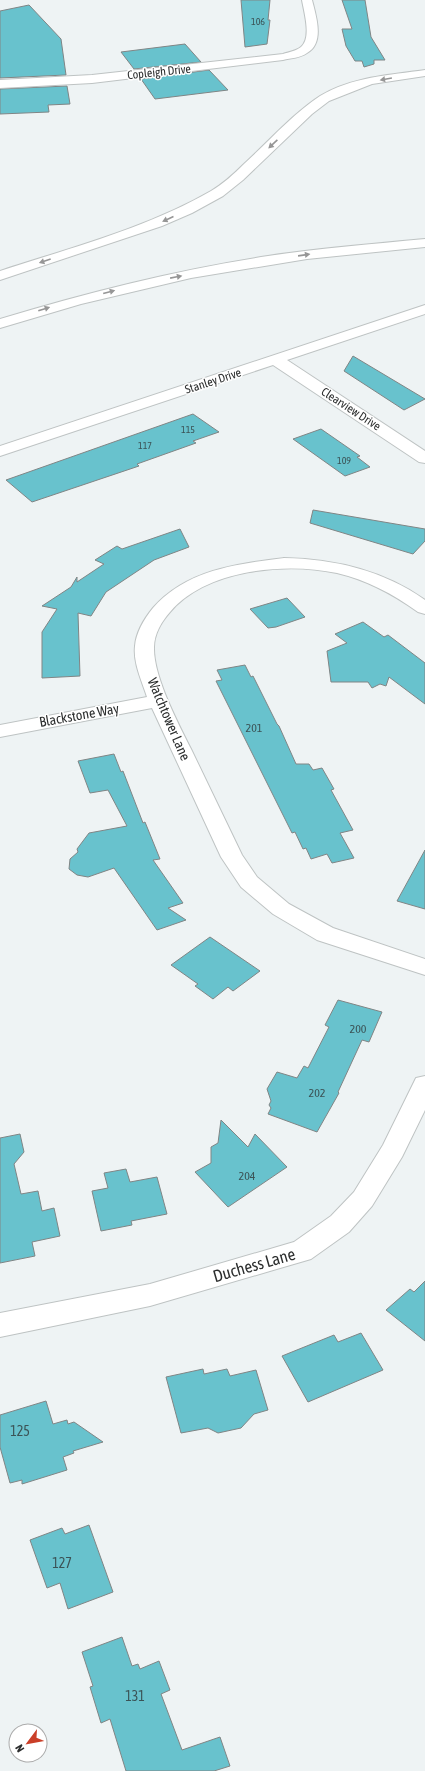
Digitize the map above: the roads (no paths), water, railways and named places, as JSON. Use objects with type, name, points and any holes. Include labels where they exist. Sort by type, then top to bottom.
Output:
[{"type":"main road","name":"Copleigh Drive","points":[[0,84],[92,79],[283,57],[306,49],[310,40],[312,32],[308,0]]},
{"type":"main road","points":[[0,276],[157,223],[187,210],[218,193],[238,177],[301,117],[325,98],[343,90],[370,82],[425,74]]},
{"type":"main road","points":[[301,117],[357,98]]},
{"type":"main road","points":[[0,324],[54,306],[136,285],[222,268],[308,255],[425,243]]},
{"type":"main road","name":"Stanley Drive","points":[[0,452],[425,309]]},
{"type":"main road","name":"Clearview Drive","points":[[276,360],[425,458]]},
{"type":"main road","name":"Watchtower Lane","points":[[425,608],[387,584],[342,569],[314,564],[284,563],[235,570],[202,580],[170,600],[152,621],[144,646],[146,663],[158,701],[232,857],[249,882],[281,909],[324,934],[425,967]]},
{"type":"main road","name":"Blackstone Way","points":[[0,731],[158,701]]},
{"type":"main road","name":"Duchess Lane","points":[[0,1325],[150,1295],[302,1252],[340,1224],[363,1199],[393,1150],[425,1085]]}]
